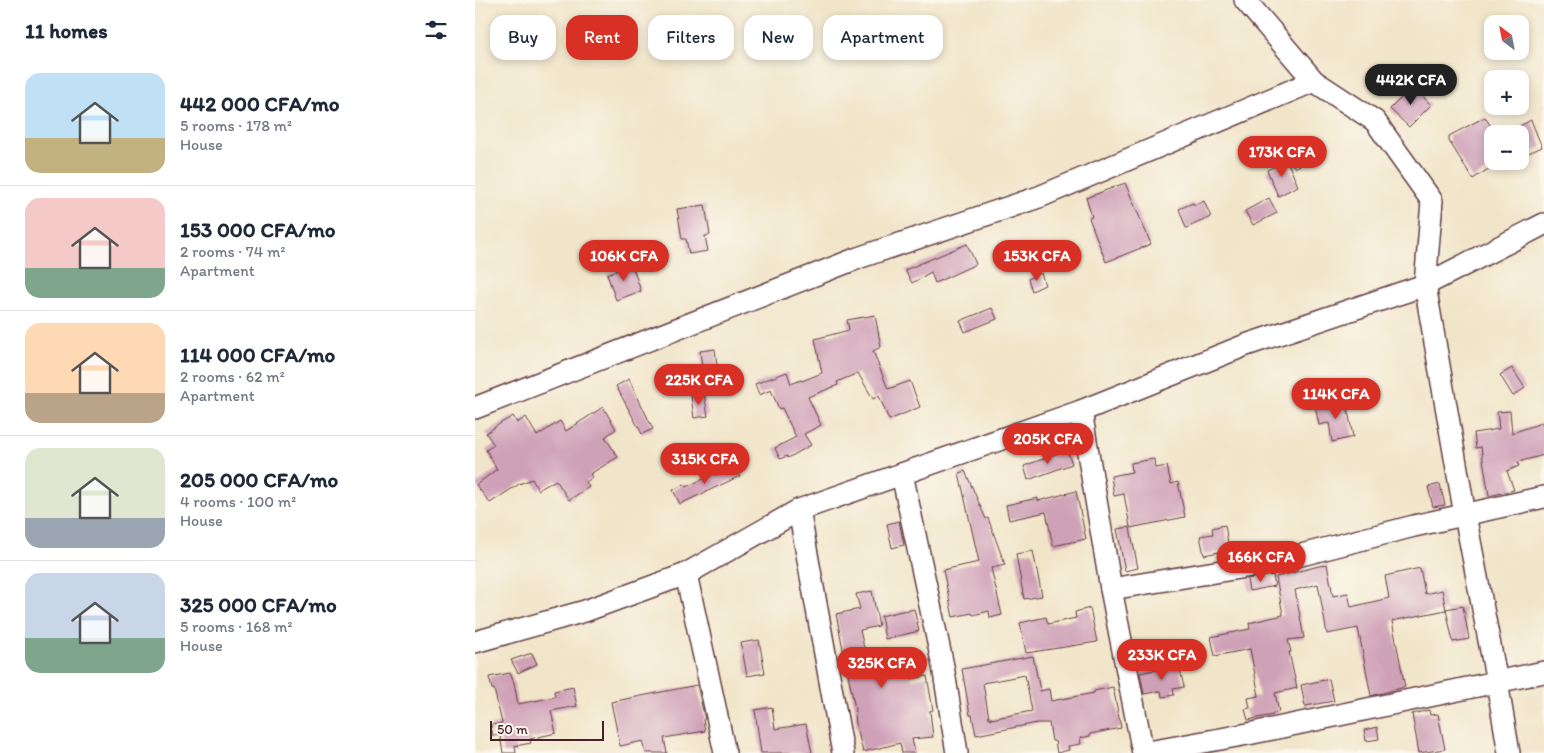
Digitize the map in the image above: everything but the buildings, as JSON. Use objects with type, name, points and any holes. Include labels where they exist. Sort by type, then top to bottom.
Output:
[{"type":"street","points":[[1245,0],[1314,81],[1375,121],[1431,201],[1425,285],[1509,753]]},
{"type":"street","points":[[475,408],[858,258],[1039,197],[1314,81]]},
{"type":"street","points":[[475,642],[585,611],[686,574],[799,510],[1081,411],[1246,345],[1425,285],[1544,224]]},
{"type":"street","points":[[1081,411],[1111,589],[1143,753],[1248,734],[1544,672]]},
{"type":"street","points":[[902,474],[943,666],[957,753]]},
{"type":"street","points":[[1111,589],[1270,563],[1414,526],[1544,498]]},
{"type":"street","points":[[799,510],[843,753]]},
{"type":"street","points":[[686,574],[725,753]]}]
